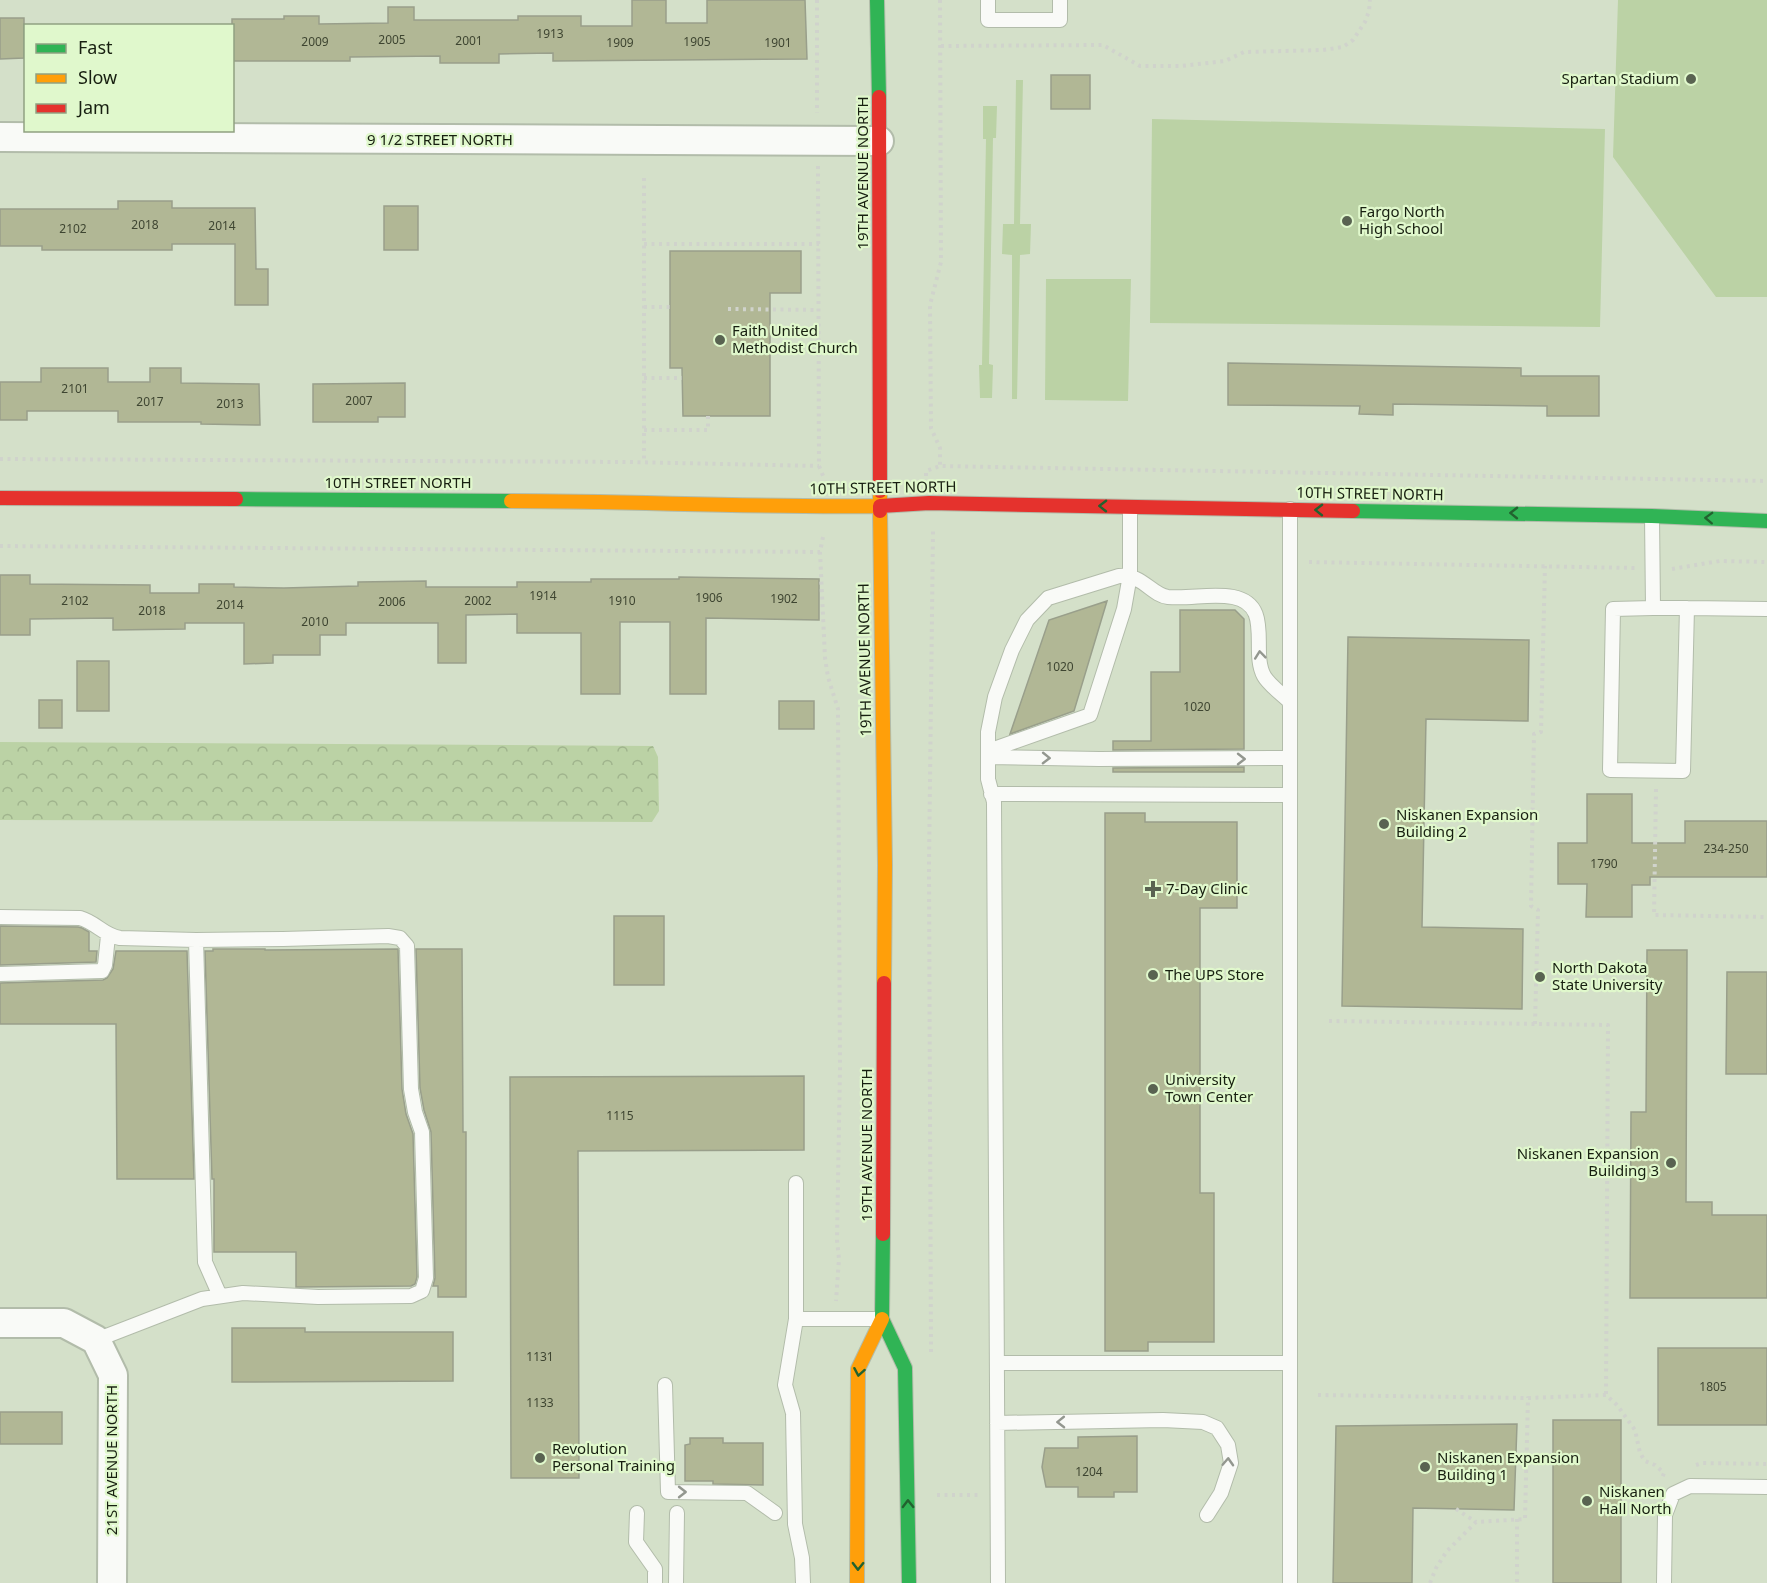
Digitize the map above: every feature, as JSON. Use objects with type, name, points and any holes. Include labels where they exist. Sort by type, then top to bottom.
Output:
[{"type":"main road","name":"19TH AVENUE NORTH","points":[[857,1583],[858,1369],[882,1319],[885,865],[877,0]]},
{"type":"main road","name":"10TH STREET NORTH","points":[[0,498],[600,501],[825,507],[929,503],[1652,516],[1767,521]]},
{"type":"main road","name":"19TH AVENUE NORTH","points":[[882,1319],[905,1368],[909,1583]]},
{"type":"street","name":"9 1/2 STREET NORTH","points":[[0,137],[879,141]]},
{"type":"street","points":[[0,1323],[64,1323],[96,1340]]},
{"type":"street","name":"21ST AVENUE NORTH","points":[[96,1340],[113,1375],[112,1583]]},
{"type":"lane","points":[[988,0],[988,20],[1060,20],[1060,0]]},
{"type":"lane","points":[[988,754],[1090,715],[1124,609],[1130,575],[1130,507]]},
{"type":"lane","points":[[1290,509],[1290,1583]]},
{"type":"lane","points":[[1652,516],[1653,608]]},
{"type":"lane","points":[[998,1583],[994,802],[988,779],[988,732],[995,697],[1012,650],[1027,620],[1048,598],[1119,576],[1130,575],[1166,597],[1218,596],[1236,598],[1248,604],[1256,614],[1260,630],[1258,656],[1264,676],[1290,702]]},
{"type":"lane","points":[[1687,608],[1683,771],[1610,770],[1613,609],[1653,608],[1687,608],[1767,609]]},
{"type":"lane","points":[[988,754],[1099,759],[1290,758]]},
{"type":"lane","points":[[991,794],[1290,795]]},
{"type":"lane","points":[[0,917],[80,918],[92,922],[108,936],[120,938],[196,940],[388,936],[400,938],[407,946],[411,1089],[415,1112],[422,1132],[426,1278],[422,1291],[411,1296],[318,1297],[243,1293],[220,1296],[202,1299],[96,1340]]},
{"type":"lane","points":[[0,974],[102,971],[105,965],[108,936]]},
{"type":"lane","points":[[196,940],[205,1263],[220,1296]]},
{"type":"lane","points":[[796,1183],[796,1320],[784,1385],[793,1413],[795,1524],[802,1558],[803,1583]]},
{"type":"lane","points":[[796,1320],[882,1319]]},
{"type":"lane","points":[[997,1363],[1290,1363]]},
{"type":"lane","points":[[665,1385],[668,1492],[747,1493],[775,1513]]},
{"type":"lane","points":[[997,1423],[1163,1420],[1203,1422],[1217,1428],[1228,1445],[1231,1463],[1221,1494],[1207,1515]]},
{"type":"lane","points":[[1664,1583],[1665,1515],[1673,1494],[1690,1486],[1767,1487]]},
{"type":"lane","points":[[637,1513],[636,1542],[655,1569],[655,1583]]},
{"type":"lane","points":[[676,1583],[677,1513]]},
{"type":"path","points":[[817,0],[819,466],[824,479],[825,507],[820,552],[825,658],[838,710],[840,1068],[837,1240],[839,1259],[836,1320]]},
{"type":"path","points":[[940,0],[941,262],[930,305],[931,428],[940,448],[940,466]]},
{"type":"path","points":[[940,46],[1103,45],[1140,66],[1181,66],[1225,60],[1244,52],[1323,50],[1343,47],[1353,40],[1365,22],[1370,0]]},
{"type":"path","points":[[644,177],[644,462]]},
{"type":"path","points":[[644,244],[819,244]]},
{"type":"path","points":[[644,308],[670,308]]},
{"type":"path","points":[[728,309],[818,310]]},
{"type":"path","points":[[644,378],[682,378]]},
{"type":"path","points":[[644,430],[708,430],[708,416]]},
{"type":"path","points":[[0,459],[644,462],[819,466]]},
{"type":"path","points":[[931,1361],[929,865],[933,528],[926,471],[940,466],[1767,481]]},
{"type":"path","points":[[0,546],[820,552]]},
{"type":"path","points":[[1290,562],[1674,569],[1720,561],[1767,562]]},
{"type":"path","points":[[1535,1024],[1538,910],[1531,906],[1534,734],[1541,732],[1545,566]]},
{"type":"path","points":[[1657,770],[1654,915],[1767,917]]},
{"type":"path","points":[[1329,1021],[1608,1025],[1606,1395]]},
{"type":"path","points":[[1318,1395],[1528,1398],[1606,1395],[1617,1405],[1635,1430],[1640,1453],[1645,1461],[1655,1465],[1664,1473],[1659,1484]]},
{"type":"path","points":[[1455,1509],[1476,1522],[1525,1518],[1528,1398]]},
{"type":"path","points":[[937,1484],[937,1506]]},
{"type":"path","points":[[937,1495],[998,1495]]},
{"type":"path","points":[[1517,1518],[1517,1583]]},
{"type":"path","points":[[1430,1583],[1447,1551],[1476,1522]]},
{"type":"green space","name":"Spartan Stadium","points":[[1618,0],[1767,0],[1767,297],[1716,297],[1613,157]]},
{"type":"green space","points":[[1016,80],[1023,80],[1020,224],[1031,224],[1030,254],[1020,255],[1017,399],[1012,399],[1012,255],[1002,254],[1003,224],[1014,224]]},
{"type":"green space","points":[[983,106],[997,106],[996,138],[993,138],[989,364],[993,365],[992,398],[980,398],[986,139],[983,139]]},
{"type":"green space","points":[[1152,119],[1605,129],[1600,327],[1150,323]]},
{"type":"green space","points":[[1046,279],[1131,279],[1128,401],[1045,400]]},
{"type":"green space","points":[[0,742],[653,746],[658,757],[659,811],[652,822],[0,820]]},
{"type":"building","points":[[632,0],[666,0],[666,23],[707,23],[707,0],[805,0],[807,59],[553,61],[553,53],[499,54],[499,63],[440,63],[440,56],[350,57],[350,61],[234,61],[232,19],[319,16],[319,24],[388,23],[388,7],[414,7],[414,20],[518,20],[518,16],[581,16],[581,26],[632,26]]},
{"type":"building","points":[[0,18],[24,18],[24,58],[0,59]]},
{"type":"building","points":[[1051,75],[1090,75],[1090,109],[1051,109]]},
{"type":"building","points":[[118,201],[172,201],[172,208],[255,208],[256,269],[268,269],[268,305],[235,305],[235,244],[172,244],[172,250],[42,250],[42,246],[0,246],[0,209],[118,209]]},
{"type":"building","points":[[384,206],[418,206],[418,250],[384,250]]},
{"type":"building","name":"Faith United Methodist Church","points":[[670,251],[801,251],[801,293],[770,293],[770,416],[683,416],[682,368],[670,368]]},
{"type":"building","points":[[1228,363],[1521,368],[1521,376],[1599,376],[1599,416],[1547,416],[1547,406],[1393,404],[1393,415],[1359,414],[1360,406],[1228,405]]},
{"type":"building","points":[[41,368],[108,368],[108,382],[150,382],[150,368],[181,368],[181,383],[259,384],[260,425],[118,422],[118,411],[27,411],[27,420],[0,420],[0,382],[41,382]]},
{"type":"building","points":[[405,383],[405,417],[378,417],[378,422],[313,422],[313,384]]},
{"type":"building","points":[[0,575],[30,575],[30,584],[150,585],[150,593],[199,593],[199,584],[284,588],[358,586],[358,582],[426,581],[426,587],[517,587],[517,582],[591,582],[591,579],[679,579],[679,577],[819,579],[819,620],[706,618],[706,694],[670,694],[670,622],[620,622],[620,694],[581,694],[581,633],[517,633],[517,614],[466,615],[466,663],[438,663],[438,623],[346,623],[346,635],[320,635],[320,655],[273,655],[273,663],[244,664],[244,623],[185,623],[185,629],[113,630],[113,618],[30,619],[30,635],[0,635]]},
{"type":"building","points":[[1107,601],[1074,711],[1010,734],[1049,620]]},
{"type":"building","points":[[1180,610],[1235,610],[1244,619],[1244,749],[1113,750],[1113,741],[1151,741],[1151,672],[1180,672]]},
{"type":"building","name":"Niskanen Expansion Building 2","points":[[1348,637],[1529,640],[1528,721],[1426,719],[1422,927],[1523,929],[1522,1009],[1342,1006]]},
{"type":"building","points":[[77,661],[109,661],[109,711],[77,711]]},
{"type":"building","points":[[39,700],[62,700],[62,728],[39,728]]},
{"type":"building","points":[[779,701],[814,701],[814,729],[779,729]]},
{"type":"building","points":[[1244,767],[1244,772],[1113,772],[1113,768]]},
{"type":"building","points":[[1587,794],[1632,794],[1632,843],[1685,843],[1685,821],[1767,821],[1767,877],[1650,877],[1650,885],[1632,885],[1632,917],[1586,917],[1587,884],[1558,884],[1558,843],[1587,843]]},
{"type":"building","name":"University Town Center","points":[[1105,813],[1145,813],[1145,822],[1237,822],[1237,908],[1200,908],[1200,1193],[1214,1193],[1214,1342],[1148,1342],[1148,1351],[1105,1351]]},
{"type":"building","points":[[614,916],[664,916],[664,985],[614,985]]},
{"type":"building","points":[[0,926],[82,928],[89,932],[89,951],[97,951],[96,962],[0,965]]},
{"type":"building","points":[[213,949],[398,949],[402,1089],[406,1114],[413,1134],[417,1277],[415,1284],[411,1286],[296,1287],[296,1252],[214,1252],[214,1179],[212,1179],[205,951],[213,951]]},
{"type":"building","points":[[416,949],[462,949],[463,1132],[466,1132],[466,1297],[438,1297],[438,1286],[433,1286],[435,1278],[431,1132],[420,1088]]},
{"type":"building","name":"Niskanen Expansion Building 3","points":[[1647,950],[1687,950],[1686,1202],[1712,1202],[1712,1215],[1767,1215],[1767,1298],[1630,1298],[1631,1112],[1646,1112]]},
{"type":"building","points":[[116,951],[187,951],[194,1179],[117,1179],[116,1024],[0,1024],[0,983],[103,980],[113,969]]},
{"type":"building","points":[[1727,972],[1767,972],[1767,1074],[1726,1074]]},
{"type":"building","points":[[804,1076],[804,1150],[578,1151],[579,1478],[511,1478],[510,1077]]},
{"type":"building","points":[[232,1328],[305,1328],[305,1332],[453,1332],[453,1381],[232,1382]]},
{"type":"building","points":[[1658,1348],[1767,1348],[1767,1425],[1658,1425]]},
{"type":"building","points":[[0,1412],[62,1412],[62,1444],[0,1444]]},
{"type":"building","name":"Niskanen Hall North","points":[[1553,1420],[1621,1420],[1621,1583],[1553,1583]]},
{"type":"building","name":"Niskanen Expansion Building 1","points":[[1517,1424],[1514,1510],[1413,1508],[1412,1583],[1333,1583],[1336,1426]]},
{"type":"building","points":[[1137,1436],[1137,1492],[1114,1492],[1114,1497],[1078,1497],[1078,1487],[1046,1487],[1042,1467],[1045,1448],[1078,1448],[1078,1437]]},
{"type":"building","points":[[690,1438],[723,1438],[723,1443],[763,1443],[763,1485],[685,1481],[685,1445],[690,1444]]},
{"type":"traffic: fast","points":[[877,0],[879,97]]},
{"type":"traffic: fast","points":[[236,499],[511,501]]},
{"type":"traffic: fast","points":[[1353,511],[1652,516],[1767,521]]},
{"type":"traffic: fast","points":[[883,1234],[882,1319],[905,1368],[909,1583]]},
{"type":"traffic: slow","points":[[511,501],[880,506],[880,491]]},
{"type":"traffic: slow","points":[[880,511],[885,865],[884,983]]},
{"type":"traffic: slow","points":[[857,1583],[858,1369],[882,1319]]},
{"type":"traffic: jam","points":[[879,97],[880,491]]},
{"type":"traffic: jam","points":[[0,498],[236,499]]},
{"type":"traffic: jam","points":[[880,511],[880,506],[929,503],[1353,511]]},
{"type":"traffic: jam","points":[[883,1234],[884,983]]},
{"type":"place","name":"Spartan Stadium","points":[[1691,79]]},
{"type":"place","name":"Fargo North High School","points":[[1347,221]]},
{"type":"place","name":"Faith United Methodist Church","points":[[720,340]]},
{"type":"place","name":"Niskanen Expansion Building 2","points":[[1384,824]]},
{"type":"place","name":"7-Day Clinic","points":[[1153,889]]},
{"type":"place","name":"The UPS Store","points":[[1153,975]]},
{"type":"place","name":"North Dakota State University","points":[[1540,977]]},
{"type":"place","name":"University Town Center","points":[[1153,1089]]},
{"type":"place","name":"Niskanen Expansion Building 3","points":[[1671,1163]]},
{"type":"place","name":"Revolution Personal Training","points":[[540,1458]]},
{"type":"place","name":"Niskanen Expansion Building 1","points":[[1425,1467]]},
{"type":"place","name":"Niskanen Hall North","points":[[1587,1501]]}]
